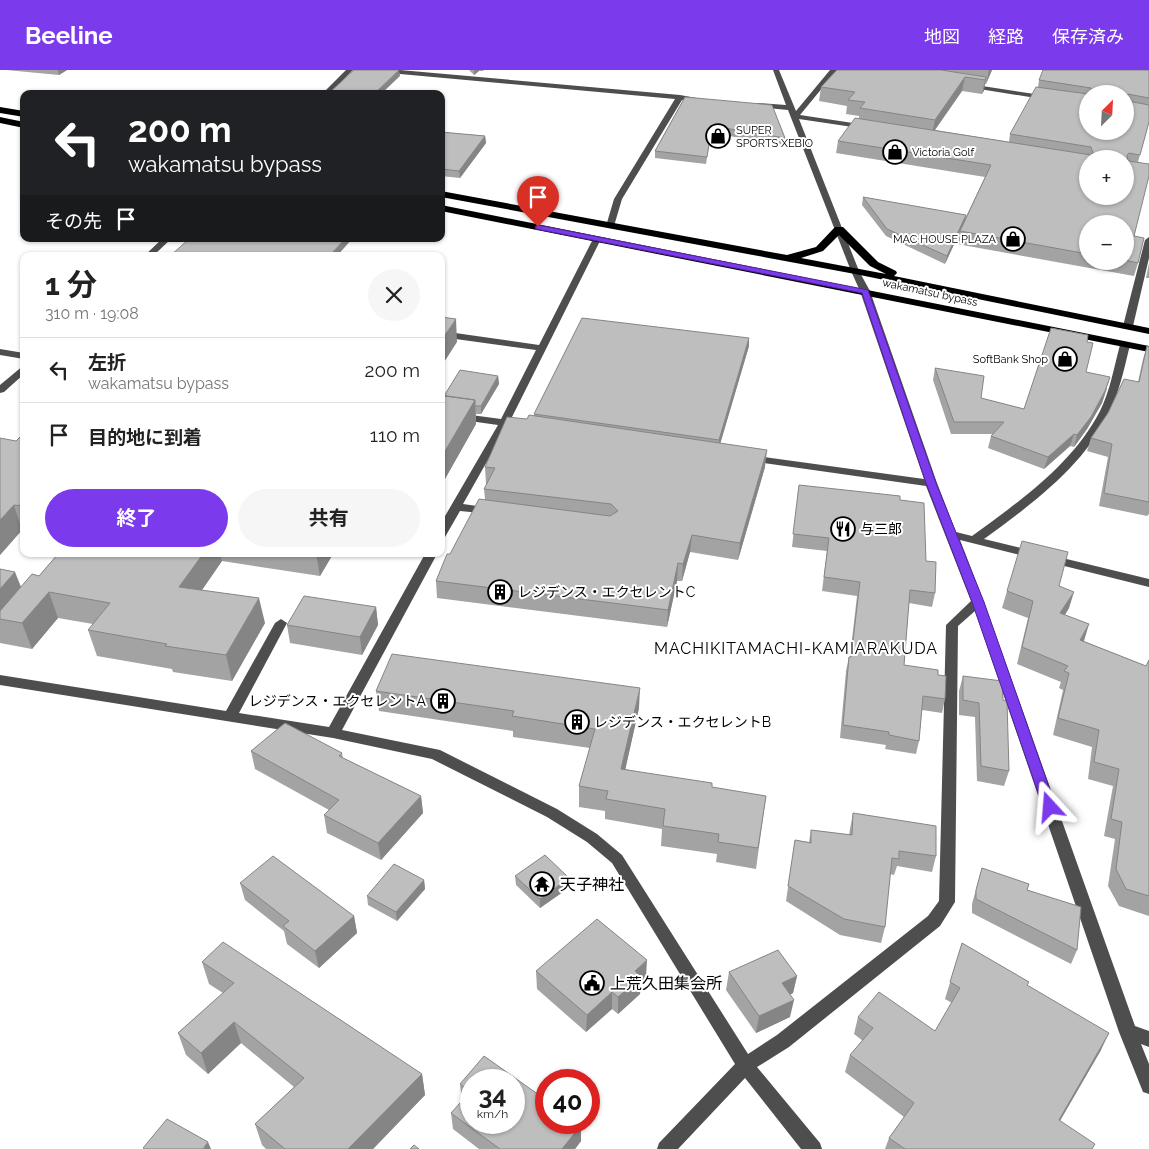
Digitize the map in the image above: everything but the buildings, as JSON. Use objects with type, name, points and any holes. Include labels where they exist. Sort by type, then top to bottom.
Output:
[{"type":"highway","points":[[0,110],[20,113]]},
{"type":"highway","points":[[0,120],[20,124]]},
{"type":"highway","name":"wakamatsu bypass","points":[[445,195],[855,271],[1149,331]]},
{"type":"highway","name":"wakamatsu bypass","points":[[445,209],[1149,349]]},
{"type":"highway","points":[[766,255],[791,256],[817,251],[826,245],[839,229],[874,264],[919,284]]},
{"type":"street","points":[[329,90],[350,70]]},
{"type":"street","points":[[378,70],[709,100]]},
{"type":"street","points":[[776,70],[865,292],[931,483],[978,602],[1128,1032],[1149,1086]]},
{"type":"street","points":[[793,112],[834,70]]},
{"type":"street","points":[[961,84],[1058,99]]},
{"type":"street","points":[[610,226],[618,199],[680,98]]},
{"type":"street","points":[[748,104],[872,128]]},
{"type":"street","points":[[445,527],[504,423],[597,239]]},
{"type":"street","points":[[1128,326],[1149,240]]},
{"type":"street","points":[[153,252],[164,242]]},
{"type":"street","points":[[445,335],[541,348]]},
{"type":"street","points":[[976,540],[1036,494],[1076,456],[1106,410],[1125,345]]},
{"type":"street","points":[[0,352],[20,355]]},
{"type":"street","points":[[0,390],[20,372]]},
{"type":"street","points":[[445,415],[533,427]]},
{"type":"street","points":[[737,456],[931,483]]},
{"type":"street","points":[[456,507],[504,513]]},
{"type":"street","points":[[952,535],[1149,583]]},
{"type":"street","points":[[333,733],[429,557]]},
{"type":"street","points":[[666,1149],[744,1065],[783,1041],[934,921],[947,902],[952,625],[978,602]]},
{"type":"street","points":[[230,717],[281,623]]},
{"type":"street","points":[[0,680],[333,733],[435,754],[552,813],[592,838],[617,859],[744,1065],[813,1149]]},
{"type":"street","points":[[1128,1032],[1149,1039]]},
{"type":"place","name":"SUPER SPORTS XEBIO","points":[[718,136]]},
{"type":"place","name":"Victoria Golf","points":[[895,152]]},
{"type":"place","name":"MAC HOUSE PLAZA","points":[[1013,239]]},
{"type":"place","name":"SoftBank Shop","points":[[1065,359]]},
{"type":"place","name":"与三郎","points":[[843,529]]},
{"type":"place","name":"レジデンス・エクセレントC","points":[[500,592]]},
{"type":"place","name":"レジデンス・エクセレントA","points":[[443,701]]},
{"type":"place","name":"レジデンス・エクセレントB","points":[[577,722]]},
{"type":"place","name":"天子神社","points":[[542,884]]},
{"type":"place","name":"上荒久田集会所","points":[[592,983]]},
{"type":"district","name":"MACHIKITAMACHI-KAMIARAKUDA","points":[[796,648]]},
{"type":"route","points":[[538,227],[865,292],[931,483],[978,602],[1050,807]]}]
